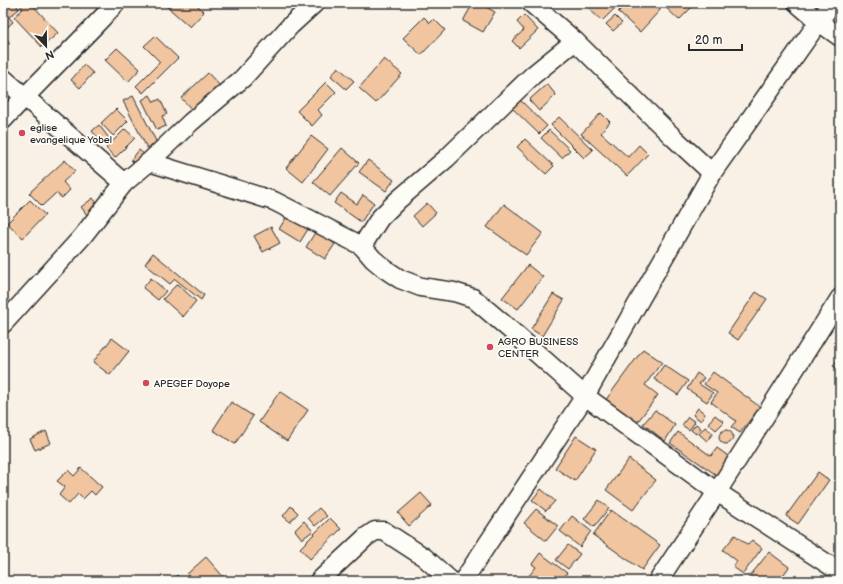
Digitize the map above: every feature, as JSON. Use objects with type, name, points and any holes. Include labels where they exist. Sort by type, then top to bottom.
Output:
[{"type":"street","points":[[3,120],[24,97],[88,34],[116,3]]},
{"type":"street","points":[[3,324],[82,237],[124,183],[242,78],[290,26],[315,3]]},
{"type":"street","points":[[531,3],[575,41],[712,173]]},
{"type":"street","points":[[797,3],[819,22],[840,37]]},
{"type":"street","points":[[463,581],[585,396],[712,173],[832,3]]},
{"type":"street","points":[[362,246],[380,218],[398,200],[447,158],[533,75],[575,41]]},
{"type":"street","points":[[3,78],[124,183]]},
{"type":"street","points":[[149,162],[274,202],[362,246],[373,259],[400,279],[421,287],[454,292],[473,298],[585,396],[717,492],[840,572]]},
{"type":"street","points":[[658,581],[839,302]]},
{"type":"street","points":[[319,581],[366,537],[375,532],[384,531],[424,557],[452,581]]},
{"type":"building","points":[[11,3],[15,3],[19,9],[9,17],[13,22],[3,31],[3,10]]},
{"type":"building","points":[[18,3],[31,3],[58,33],[42,47],[14,17],[23,9]]},
{"type":"building","points":[[164,3],[195,3],[204,12],[190,27]]},
{"type":"building","points":[[473,3],[479,3],[495,12],[483,32],[463,21]]},
{"type":"building","points":[[593,3],[620,3],[602,21],[588,8]]},
{"type":"building","points":[[627,3],[653,3],[660,10],[640,32],[618,12]]},
{"type":"building","points":[[661,3],[696,3],[679,20]]},
{"type":"building","points":[[524,15],[538,30],[519,48],[512,41],[524,30],[517,22]]},
{"type":"building","points":[[615,16],[622,23],[613,31],[606,24]]},
{"type":"building","points":[[424,17],[430,23],[434,19],[445,30],[421,55],[403,38]]},
{"type":"building","points":[[4,35],[10,43],[3,48],[3,36]]},
{"type":"building","points":[[155,36],[178,58],[143,93],[136,86],[160,62],[144,46]]},
{"type":"building","points":[[117,48],[140,69],[128,82],[105,60]]},
{"type":"building","points":[[384,59],[402,74],[376,103],[359,88]]},
{"type":"building","points":[[84,65],[93,73],[80,88],[71,80]]},
{"type":"building","points":[[338,67],[354,81],[346,89],[331,76]]},
{"type":"building","points":[[208,73],[221,87],[194,112],[181,98]]},
{"type":"building","points":[[326,82],[336,92],[318,110],[322,115],[312,126],[297,111]]},
{"type":"building","points":[[547,84],[556,95],[539,111],[529,100]]},
{"type":"building","points":[[150,95],[154,102],[160,99],[167,114],[162,116],[166,126],[157,130],[142,100]]},
{"type":"building","points":[[133,96],[157,143],[147,148],[123,101]]},
{"type":"building","points":[[517,97],[547,126],[539,134],[509,105]]},
{"type":"building","points":[[116,109],[128,121],[113,136],[101,123]]},
{"type":"building","points":[[601,113],[610,122],[601,133],[628,157],[639,145],[648,154],[627,176],[581,134]]},
{"type":"building","points":[[559,117],[593,150],[584,158],[551,125]]},
{"type":"building","points":[[99,125],[109,138],[102,143],[92,131]]},
{"type":"building","points":[[840,126],[840,142],[833,136]]},
{"type":"building","points":[[125,129],[135,138],[115,158],[106,148]]},
{"type":"building","points":[[549,130],[570,150],[562,158],[541,138]]},
{"type":"building","points":[[311,136],[328,149],[303,182],[286,168]]},
{"type":"building","points":[[525,139],[554,166],[546,174],[517,147]]},
{"type":"building","points":[[342,148],[359,163],[330,196],[313,182]]},
{"type":"building","points":[[139,150],[145,155],[136,165],[131,160]]},
{"type":"building","points":[[65,160],[75,171],[63,182],[70,190],[62,198],[56,193],[42,206],[29,193]]},
{"type":"building","points":[[368,160],[394,180],[386,191],[359,172]]},
{"type":"building","points":[[341,193],[357,204],[363,195],[374,203],[361,222],[334,203]]},
{"type":"building","points":[[93,198],[99,206],[87,215],[81,207]]},
{"type":"building","points":[[30,200],[45,215],[23,238],[7,223]]},
{"type":"building","points":[[427,203],[436,213],[422,226],[413,216]]},
{"type":"building","points":[[504,204],[543,233],[526,255],[487,227]]},
{"type":"building","points":[[289,213],[310,226],[300,242],[279,229]]},
{"type":"building","points":[[271,227],[280,243],[263,252],[254,236]]},
{"type":"building","points":[[316,231],[335,244],[325,259],[306,247]]},
{"type":"building","points":[[153,253],[204,295],[201,300],[175,279],[170,284],[145,264]]},
{"type":"building","points":[[528,265],[543,277],[518,309],[502,298]]},
{"type":"building","points":[[151,278],[166,291],[158,300],[143,288]]},
{"type":"building","points":[[177,284],[196,301],[183,317],[163,299]]},
{"type":"building","points":[[756,292],[767,299],[738,340],[728,333]]},
{"type":"building","points":[[553,294],[564,300],[542,336],[531,329]]},
{"type":"building","points":[[112,338],[129,351],[110,375],[93,362]]},
{"type":"building","points":[[643,349],[662,362],[645,385],[658,395],[636,424],[605,401]]},
{"type":"building","points":[[840,356],[840,370],[833,366]]},
{"type":"building","points":[[664,365],[688,381],[678,395],[654,379]]},
{"type":"building","points":[[713,372],[760,407],[740,433],[731,427],[736,421],[711,402],[717,393],[704,384]]},
{"type":"building","points":[[697,373],[704,378],[699,384],[713,393],[707,402],[687,389]]},
{"type":"building","points":[[280,391],[308,410],[287,441],[259,422]]},
{"type":"building","points":[[231,402],[253,416],[235,444],[213,430]]},
{"type":"building","points":[[698,408],[705,414],[701,421],[693,415]]},
{"type":"building","points":[[655,410],[675,425],[665,441],[643,424]]},
{"type":"building","points":[[715,415],[724,422],[716,430],[708,423]]},
{"type":"building","points":[[688,417],[695,422],[689,430],[682,425]]},
{"type":"building","points":[[696,424],[701,428],[696,434],[691,430]]},
{"type":"building","points":[[705,427],[713,433],[707,441],[699,434]]},
{"type":"building","points":[[723,430],[729,430],[733,434],[733,440],[729,444],[723,444],[719,440],[719,434]]},
{"type":"building","points":[[46,431],[51,443],[35,450],[30,439]]},
{"type":"building","points":[[678,432],[711,456],[717,448],[731,458],[718,476],[670,443]]},
{"type":"building","points":[[576,436],[596,449],[575,481],[555,468]]},
{"type":"building","points":[[629,459],[656,480],[633,510],[606,490]]},
{"type":"building","points":[[81,468],[102,487],[95,495],[91,491],[83,499],[78,494],[69,504],[59,495],[65,487],[57,481],[68,470],[74,476]]},
{"type":"building","points":[[818,472],[829,480],[798,524],[786,516]]},
{"type":"building","points":[[541,489],[555,501],[546,511],[532,500]]},
{"type":"building","points":[[421,493],[432,505],[409,526],[398,513]]},
{"type":"building","points":[[599,500],[609,508],[594,527],[584,519]]},
{"type":"building","points":[[291,506],[298,513],[290,522],[283,516]]},
{"type":"building","points":[[319,508],[327,516],[315,526],[308,518]]},
{"type":"building","points":[[536,509],[558,526],[546,541],[524,523]]},
{"type":"building","points":[[611,510],[660,545],[642,570],[593,535]]},
{"type":"building","points":[[572,516],[591,531],[580,547],[560,531]]},
{"type":"building","points":[[330,518],[341,529],[310,559],[300,548]]},
{"type":"building","points":[[304,521],[313,531],[302,539],[295,530]]},
{"type":"building","points":[[735,535],[748,545],[752,540],[762,548],[743,574],[733,567],[737,561],[723,550]]},
{"type":"building","points":[[568,545],[580,554],[568,569],[556,560]]},
{"type":"building","points":[[769,552],[789,567],[779,581],[746,581]]},
{"type":"building","points":[[540,553],[567,573],[561,581],[532,581],[528,577],[536,567],[532,564]]},
{"type":"building","points":[[206,557],[227,581],[193,581],[187,574]]},
{"type":"building","points":[[177,575],[183,581],[171,581]]},
{"type":"place","name":"eglise evangelique Yobel","points":[[22,133]]},
{"type":"place","name":"AGRO BUSINESS CENTER","points":[[490,347]]},
{"type":"place","name":"APEGEF Doyope","points":[[146,383]]}]
